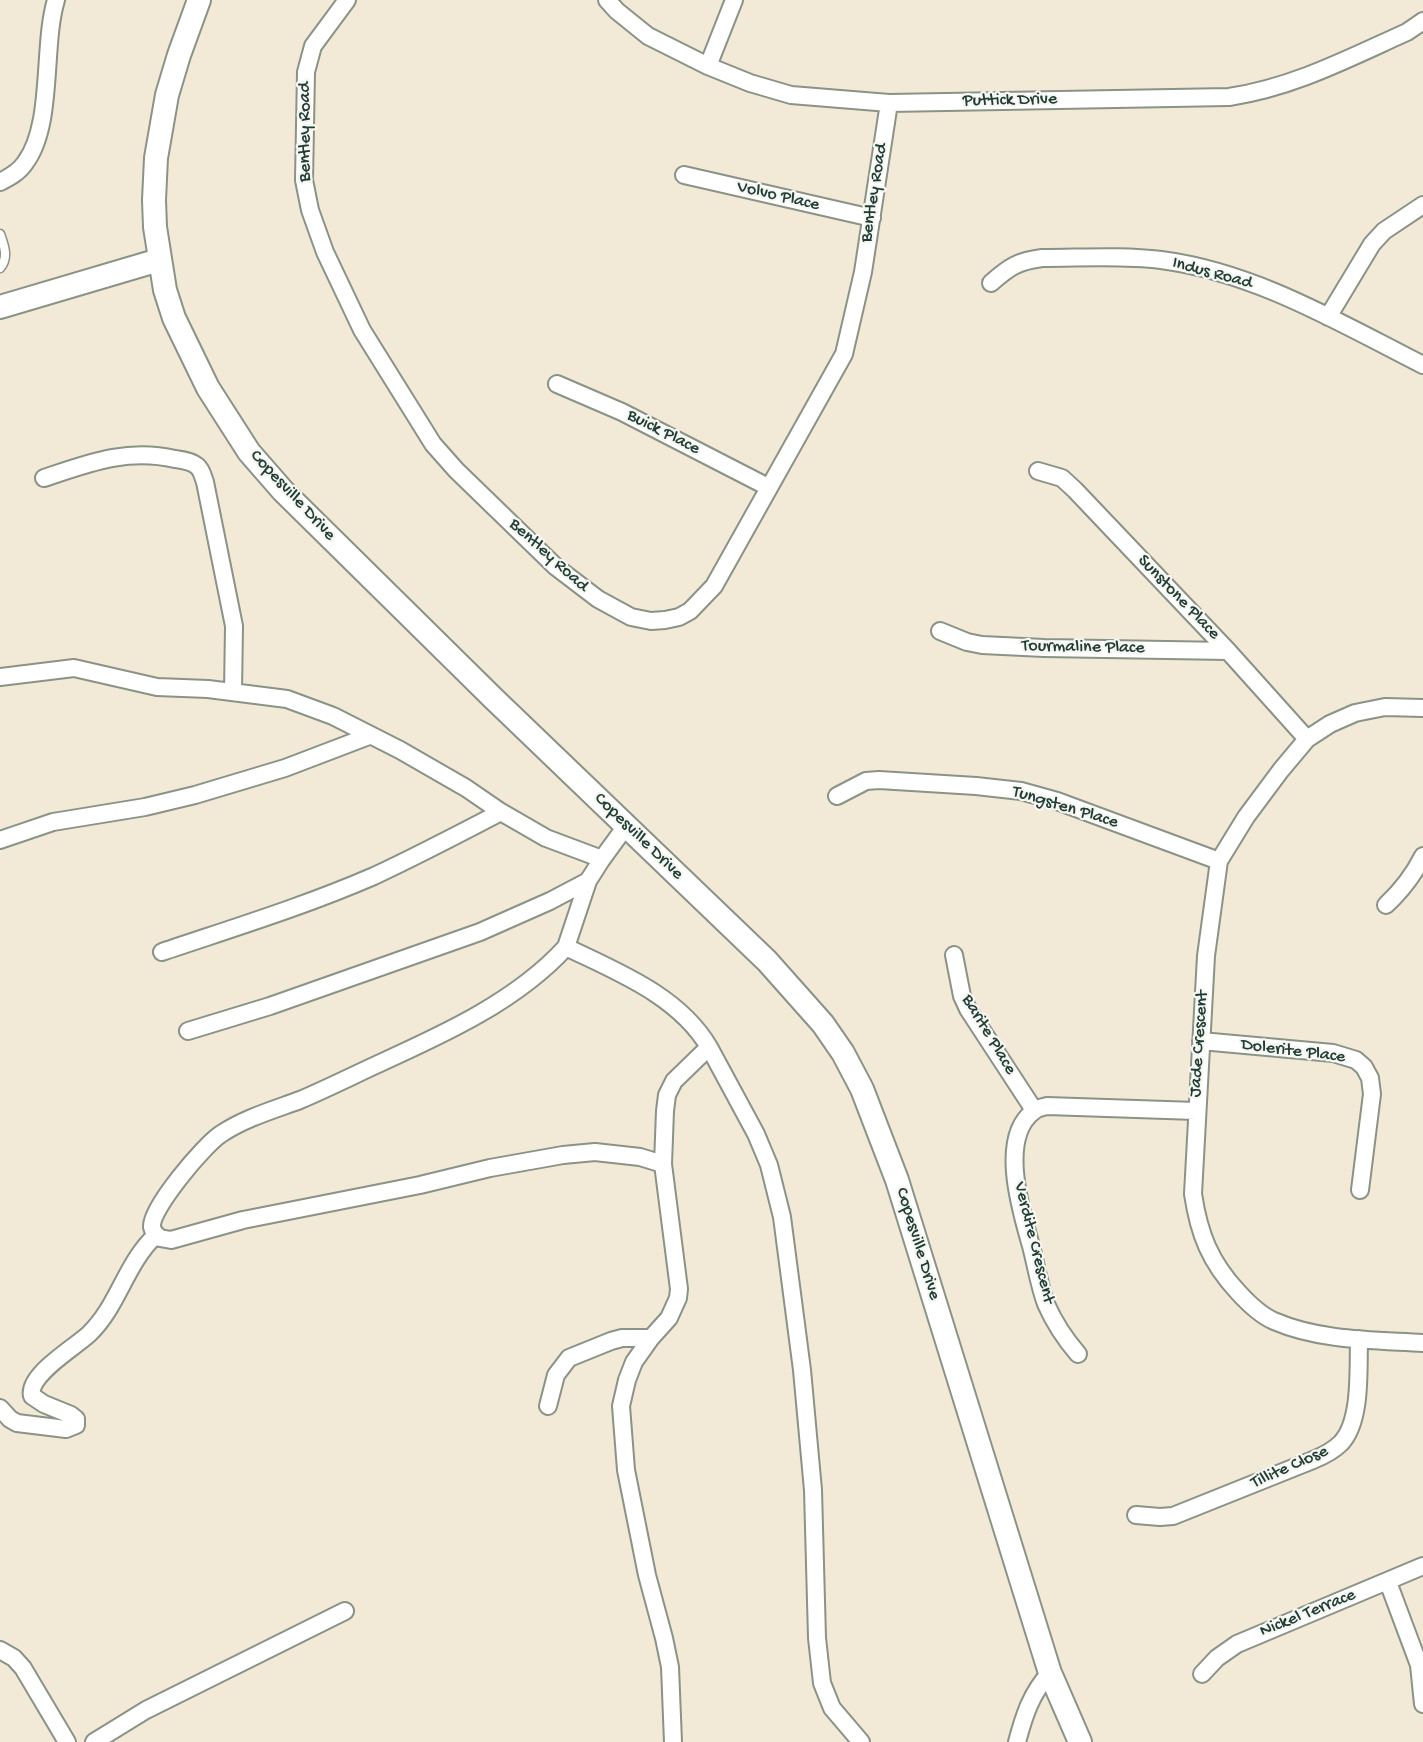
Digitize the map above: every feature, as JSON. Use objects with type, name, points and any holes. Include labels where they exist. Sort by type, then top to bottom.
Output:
[{"type":"street","points":[[0,182],[13,176],[24,165],[36,143],[56,0]]},
{"type":"street","name":"Copesville Drive","points":[[200,0],[167,95],[156,158],[154,200],[159,260],[165,290],[184,340],[208,388],[249,452],[283,491],[767,961],[804,1001],[843,1053],[862,1089],[897,1180],[1050,1673],[1080,1742]]},
{"type":"street","name":"Bentley Road","points":[[347,0],[313,46],[306,72],[304,180],[310,210],[325,252],[362,330],[433,444],[477,490],[579,587],[631,617],[651,621],[679,617],[690,611],[714,586],[844,354],[872,218],[889,104]]},
{"type":"street","name":"Puttick Drive","points":[[607,0],[648,36],[708,66],[750,83],[791,95],[889,104],[1194,99],[1259,93],[1305,77],[1407,32],[1423,21]]},
{"type":"street","points":[[708,66],[734,0]]},
{"type":"street","name":"Volvo Place","points":[[684,175],[872,218]]},
{"type":"street","points":[[1328,317],[1372,244],[1384,231],[1423,205]]},
{"type":"street","name":"Indus Road","points":[[992,283],[1012,265],[1024,260],[1042,258],[1160,260],[1191,265],[1235,277],[1328,317],[1423,365]]},
{"type":"street","points":[[0,307],[159,260]]},
{"type":"street","name":"Buick Place","points":[[557,384],[622,412],[768,487]]},
{"type":"street","points":[[44,478],[94,461],[140,454],[154,454],[189,462],[200,469],[205,482],[234,626],[233,692]]},
{"type":"street","name":"Sunstone Place","points":[[1038,471],[1062,478],[1075,490],[1307,739]]},
{"type":"street","name":"Tourmaline Place","points":[[940,631],[967,642],[982,645],[1227,651]]},
{"type":"street","points":[[0,677],[74,668],[157,687],[233,692],[287,699],[333,716],[430,766],[546,838],[602,859]]},
{"type":"street","name":"Jade Crescent","points":[[1423,708],[1385,706],[1354,713],[1330,724],[1307,739],[1251,810],[1219,861],[1208,933],[1193,1194],[1196,1217],[1217,1267],[1248,1303],[1272,1320],[1302,1331],[1359,1339],[1423,1343]]},
{"type":"street","points":[[0,840],[53,822],[146,807],[195,795],[285,768],[369,736]]},
{"type":"street","name":"Tungsten Place","points":[[837,796],[866,781],[879,780],[1021,791],[1057,801],[1219,861]]},
{"type":"street","points":[[162,951],[296,907],[373,876],[428,851],[501,812]]},
{"type":"street","points":[[626,826],[588,881],[566,947],[542,972],[526,985],[423,1044],[301,1099],[256,1116],[218,1135],[202,1151],[161,1202],[152,1229],[160,1238],[171,1240],[243,1220],[563,1155],[595,1152],[640,1157],[663,1164]]},
{"type":"street","points":[[1386,905],[1407,883],[1423,856]]},
{"type":"street","points":[[188,1031],[270,1006],[480,932],[550,901],[588,881]]},
{"type":"street","points":[[566,947],[635,980],[673,1007],[702,1035],[756,1134],[769,1165],[782,1217],[802,1370],[812,1479],[817,1638],[822,1683],[832,1708],[861,1742]]},
{"type":"street","name":"Barite Place","points":[[954,955],[962,996],[968,1009],[1035,1110]]},
{"type":"street","name":"Dolerite Place","points":[[1201,1041],[1333,1053],[1356,1060],[1364,1067],[1371,1078],[1372,1094],[1360,1190]]},
{"type":"street","points":[[673,1742],[670,1667],[647,1575],[624,1452],[621,1406],[634,1362],[669,1318],[678,1298],[679,1289],[663,1164],[667,1095],[674,1081],[709,1047]]},
{"type":"street","points":[[1035,1110],[1047,1106],[1063,1105],[1196,1111]]},
{"type":"street","name":"Verdite Crescent","points":[[1035,1110],[1024,1124],[1015,1149],[1021,1212],[1047,1305],[1064,1338],[1078,1354]]},
{"type":"street","points":[[0,1408],[17,1423],[66,1429],[76,1425],[77,1422],[71,1415],[32,1396],[32,1386],[39,1374],[69,1352],[102,1319],[132,1263],[156,1235]]},
{"type":"street","points":[[548,1406],[556,1375],[569,1358],[622,1338],[651,1338]]},
{"type":"street","name":"Tillite Close","points":[[1136,1515],[1160,1517],[1187,1511],[1313,1460],[1341,1444],[1349,1432],[1354,1414],[1359,1339]]},
{"type":"street","name":"Nickel Terrace","points":[[1202,1674],[1217,1658],[1237,1644],[1423,1566]]},
{"type":"street","points":[[1388,1582],[1419,1665],[1423,1704]]},
{"type":"street","points":[[94,1742],[146,1710],[345,1611]]},
{"type":"street","points":[[0,1650],[14,1658],[23,1668],[67,1742]]},
{"type":"street","points":[[1017,1742],[1031,1699],[1050,1673]]},
{"type":"lane","points":[[0,234],[5,254],[4,264],[0,268]]}]
